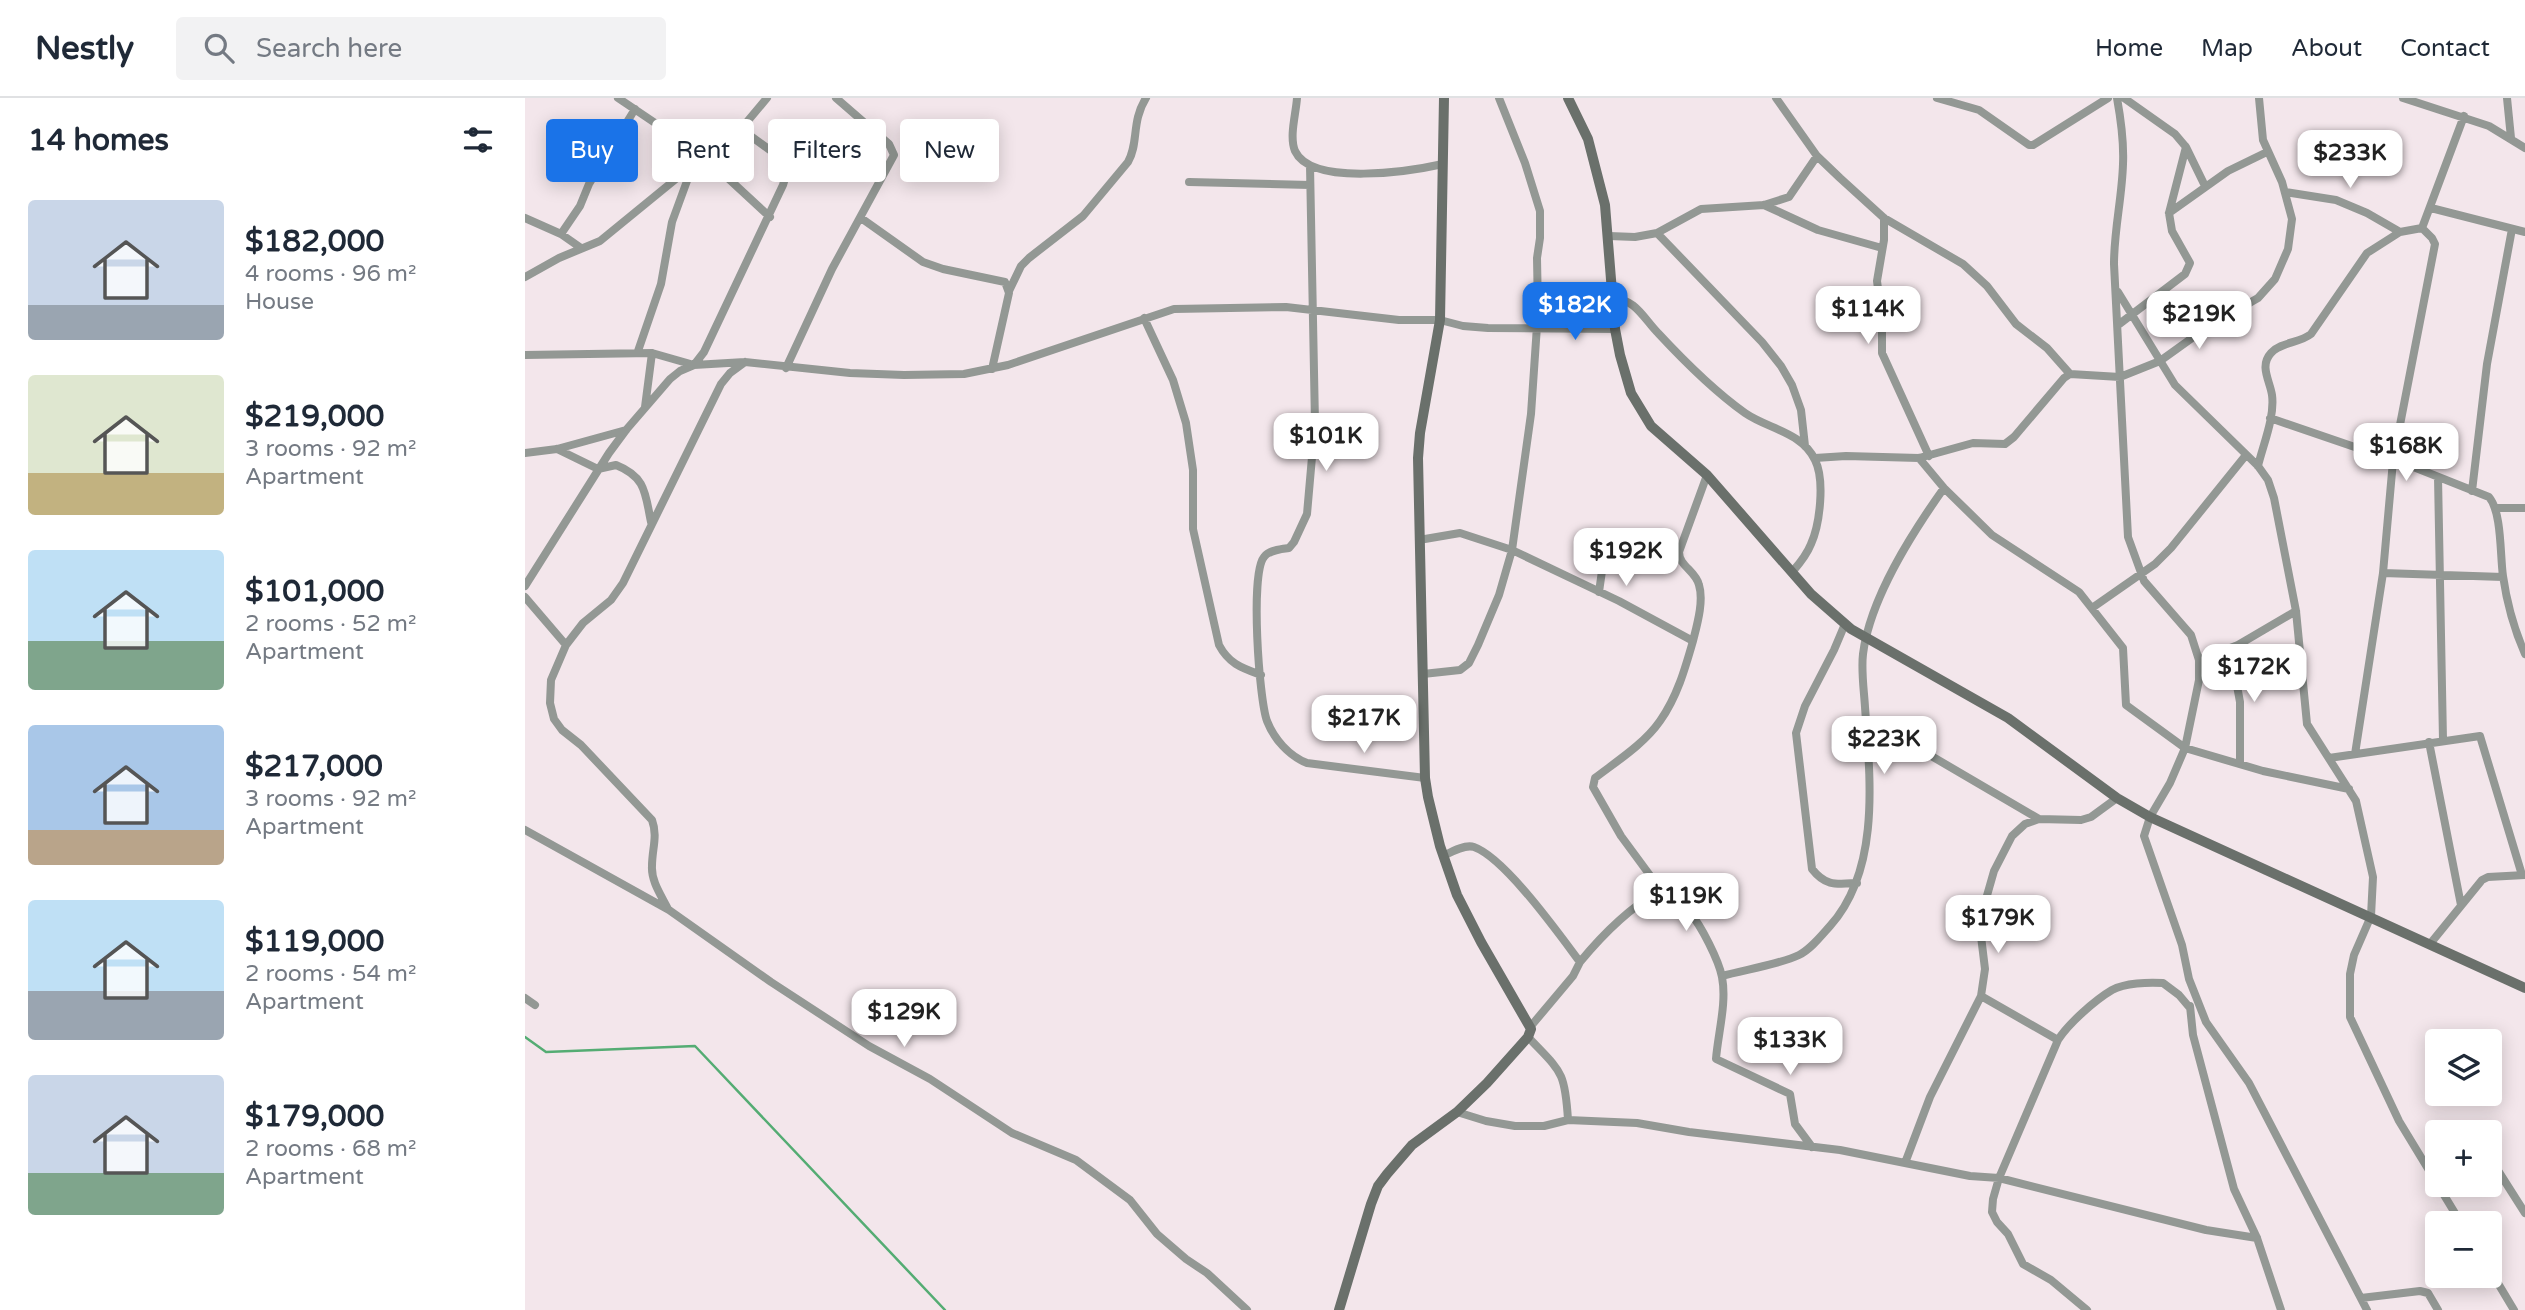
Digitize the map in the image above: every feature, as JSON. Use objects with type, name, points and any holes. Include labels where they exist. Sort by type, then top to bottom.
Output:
[{"type":"street","points":[[618,98],[652,121]]},
{"type":"street","points":[[749,119],[767,98]]},
{"type":"street","points":[[786,368],[832,269],[894,155],[893,150],[836,98]]},
{"type":"street","points":[[992,369],[1009,291],[1018,272],[1029,258],[1083,216],[1128,162],[1132,153],[1137,115],[1146,98]]},
{"type":"street","points":[[1297,98],[1294,147],[1299,158],[1310,166],[1325,171],[1409,172],[1443,164]]},
{"type":"street","points":[[1444,98],[1440,320],[1420,433],[1417,471],[1425,778],[1443,856],[1457,895],[1529,1031],[1560,1071],[1566,1087],[1568,1120]]},
{"type":"street","points":[[1423,674],[1459,670],[1469,663],[1499,595],[1512,550],[1531,414],[1537,327],[1540,211],[1525,163],[1499,98]]},
{"type":"street","points":[[1568,98],[1588,139],[1605,205],[1615,328],[1630,393],[1651,426],[1707,475],[1811,594],[1865,638],[2008,718],[2117,798],[2150,817],[2371,915],[2525,988]]},
{"type":"street","points":[[1776,98],[1817,156],[1884,218],[1963,264],[1987,286],[2017,324],[2047,348],[2070,374]]},
{"type":"street","points":[[1937,98],[1979,110],[2029,145],[2033,145],[2108,98]]},
{"type":"street","points":[[2117,98],[2122,124],[2123,167],[2114,240],[2128,537],[2141,576],[2151,592],[2191,635],[2199,660],[2199,680],[2185,748],[2170,783],[2150,817],[2144,836],[2182,945],[2193,992],[2206,1022],[2249,1083],[2367,1310]]},
{"type":"street","points":[[2124,98],[2175,134],[2186,147],[2205,186]]},
{"type":"street","points":[[1815,458],[1919,458],[1973,443],[2009,442],[2064,377],[2070,374],[2120,377],[2160,361],[2206,328],[2258,298],[2275,279],[2291,235],[2292,219],[2285,192],[2263,140],[2259,98]]},
{"type":"street","points":[[2403,98],[2489,126],[2525,148]]},
{"type":"street","points":[[2443,110],[2444,98]]},
{"type":"street","points":[[2507,98],[2511,138]]},
{"type":"street","points":[[561,234],[635,109]]},
{"type":"street","points":[[2422,228],[2464,116]]},
{"type":"street","points":[[525,586],[626,430],[670,379],[694,365],[713,333],[770,216],[788,168],[785,161],[754,138]]},
{"type":"street","points":[[2118,325],[2189,269],[2190,263],[2172,231],[2169,213],[2186,147]]},
{"type":"street","points":[[2169,213],[2228,171],[2267,152]]},
{"type":"street","points":[[1609,236],[1635,237],[1657,233],[1701,209],[1764,205],[1789,197],[1817,156]]},
{"type":"street","points":[[1310,166],[1315,423],[1307,514],[1289,548],[1264,556],[1260,565],[1256,622],[1267,722],[1288,752],[1307,763],[1425,778]]},
{"type":"street","points":[[525,277],[600,241],[673,182]]},
{"type":"street","points":[[638,352],[661,284],[672,222],[687,182]]},
{"type":"street","points":[[733,182],[770,216]]},
{"type":"street","points":[[1189,182],[1310,185]]},
{"type":"street","points":[[2285,192],[2336,200],[2367,213],[2400,232]]},
{"type":"street","points":[[1764,205],[1818,230],[1882,248]]},
{"type":"street","points":[[2431,208],[2525,232]]},
{"type":"street","points":[[525,218],[561,234],[581,248]]},
{"type":"street","points":[[861,218],[923,262],[943,269],[1000,280],[1005,282],[1009,291]]},
{"type":"street","points":[[1884,218],[1885,233],[1877,281],[1882,318],[1882,353],[1929,456]]},
{"type":"street","points":[[2258,466],[2270,418],[2272,397],[2266,363],[2271,353],[2311,334],[2367,253],[2400,232],[2422,228]]},
{"type":"street","points":[[2355,754],[2383,573],[2393,461],[2435,244],[2433,238],[2422,228]]},
{"type":"street","points":[[2472,491],[2487,364],[2512,229]]},
{"type":"street","points":[[1657,233],[1762,341],[1781,366],[1793,385],[1801,410],[1805,446]]},
{"type":"street","points":[[2116,290],[2181,392],[2258,466],[2268,480],[2297,611],[2307,724],[2350,789],[2373,877],[2371,915],[2354,955],[2350,974],[2350,1017],[2399,1121],[2454,1211]]},
{"type":"street","points":[[1613,299],[1622,299],[1635,306],[1658,334],[1720,393],[1747,414],[1797,439],[1815,458],[1820,482],[1815,527],[1808,551],[1793,571]]},
{"type":"street","points":[[525,355],[638,352],[652,353],[694,365],[744,362],[786,368],[904,375],[964,374],[992,369],[1065,347],[1174,309],[1286,307],[1399,320],[1440,320],[1463,326],[1488,328],[1615,328]]},
{"type":"street","points":[[1144,318],[1173,380],[1186,423],[1193,470],[1193,529],[1219,645],[1225,657],[1235,666],[1261,675]]},
{"type":"street","points":[[645,407],[652,353]]},
{"type":"street","points":[[669,910],[654,881],[652,866],[656,829],[652,820],[554,719],[550,703],[551,680],[566,645],[583,623],[611,600],[623,583],[721,384],[744,362]]},
{"type":"street","points":[[2270,418],[2489,497],[2495,508],[2503,577],[2514,628],[2525,654]]},
{"type":"street","points":[[525,453],[557,449],[626,430]]},
{"type":"street","points":[[557,449],[598,470],[616,465],[638,477],[644,488],[651,522]]},
{"type":"street","points":[[2092,608],[2141,576],[2171,548],[2246,455]]},
{"type":"street","points":[[1919,458],[1944,488],[1992,535],[2069,583],[2092,608],[2123,648],[2126,705],[2185,748],[2350,789]]},
{"type":"street","points":[[1679,556],[1707,475]]},
{"type":"street","points":[[2438,477],[2444,740]]},
{"type":"street","points":[[1722,976],[1804,953],[1836,919],[1857,883],[1865,847],[1870,774],[1862,657],[1865,638],[1892,572],[1923,517],[1944,488]]},
{"type":"street","points":[[2495,508],[2525,508]]},
{"type":"street","points":[[1419,540],[1460,533],[1512,550],[1693,641]]},
{"type":"street","points":[[1599,592],[1606,543],[1612,536],[1679,556],[1699,584],[1700,597],[1693,641],[1671,703],[1659,723],[1643,740],[1595,778],[1593,787],[1621,836],[1659,891],[1692,915],[1709,945],[1722,976],[1723,1005],[1716,1059],[1790,1094],[1795,1124],[1812,1147]]},
{"type":"street","points":[[2383,573],[2503,577]]},
{"type":"street","points":[[525,597],[566,645]]},
{"type":"street","points":[[2199,660],[2230,648],[2297,611]]},
{"type":"street","points":[[1845,624],[1805,706],[1796,733],[1812,869],[1819,879],[1831,884],[1857,883]]},
{"type":"street","points":[[2230,648],[2240,702],[2241,764]]},
{"type":"street","points":[[1867,725],[1904,740],[2039,819]]},
{"type":"street","points":[[2329,758],[2444,740],[2477,736],[2482,739],[2524,875],[2482,880],[2430,943]]},
{"type":"street","points":[[2429,742],[2461,905]]},
{"type":"street","points":[[1905,1163],[1930,1097],[1982,996],[1985,969],[1980,928],[1982,913],[1994,871],[2012,836],[2025,824],[2039,819],[2081,820],[2091,817],[2117,798]]},
{"type":"street","points":[[525,830],[669,910],[771,982],[869,1046],[930,1079],[1012,1133],[1076,1160],[1130,1200],[1157,1234],[1207,1273],[1247,1310]]},
{"type":"street","points":[[1443,856],[1465,846],[1473,846],[1502,867],[1580,962]]},
{"type":"street","points":[[1339,1310],[1378,1186],[1412,1145],[1457,1112],[1487,1083],[1573,976],[1580,962],[1599,939],[1638,904],[1659,891]]},
{"type":"street","points":[[2087,1310],[2050,1280],[2023,1264],[2008,1234],[1992,1212],[1999,1178],[2058,1040],[2074,1021],[2112,990],[2122,987],[2162,984],[2179,995],[2190,1008]]},
{"type":"street","points":[[2193,992],[2190,1008],[2193,1035],[2230,1176],[2257,1238],[2281,1310]]},
{"type":"street","points":[[1982,996],[2058,1040]]},
{"type":"street","points":[[525,998],[535,1005]]},
{"type":"street","points":[[1457,1112],[1515,1126],[1544,1126],[1568,1120],[1637,1123],[1840,1150],[1970,1176],[1999,1178],[2206,1230],[2257,1238]]},
{"type":"street","points":[[2502,1177],[2525,1213]]},
{"type":"street","points":[[2501,1288],[2514,1310]]},
{"type":"street","points":[[2361,1298],[2420,1291],[2428,1293],[2438,1310]]},
{"type":"waterway","points":[[525,1037],[546,1052],[695,1046],[945,1310]]}]
